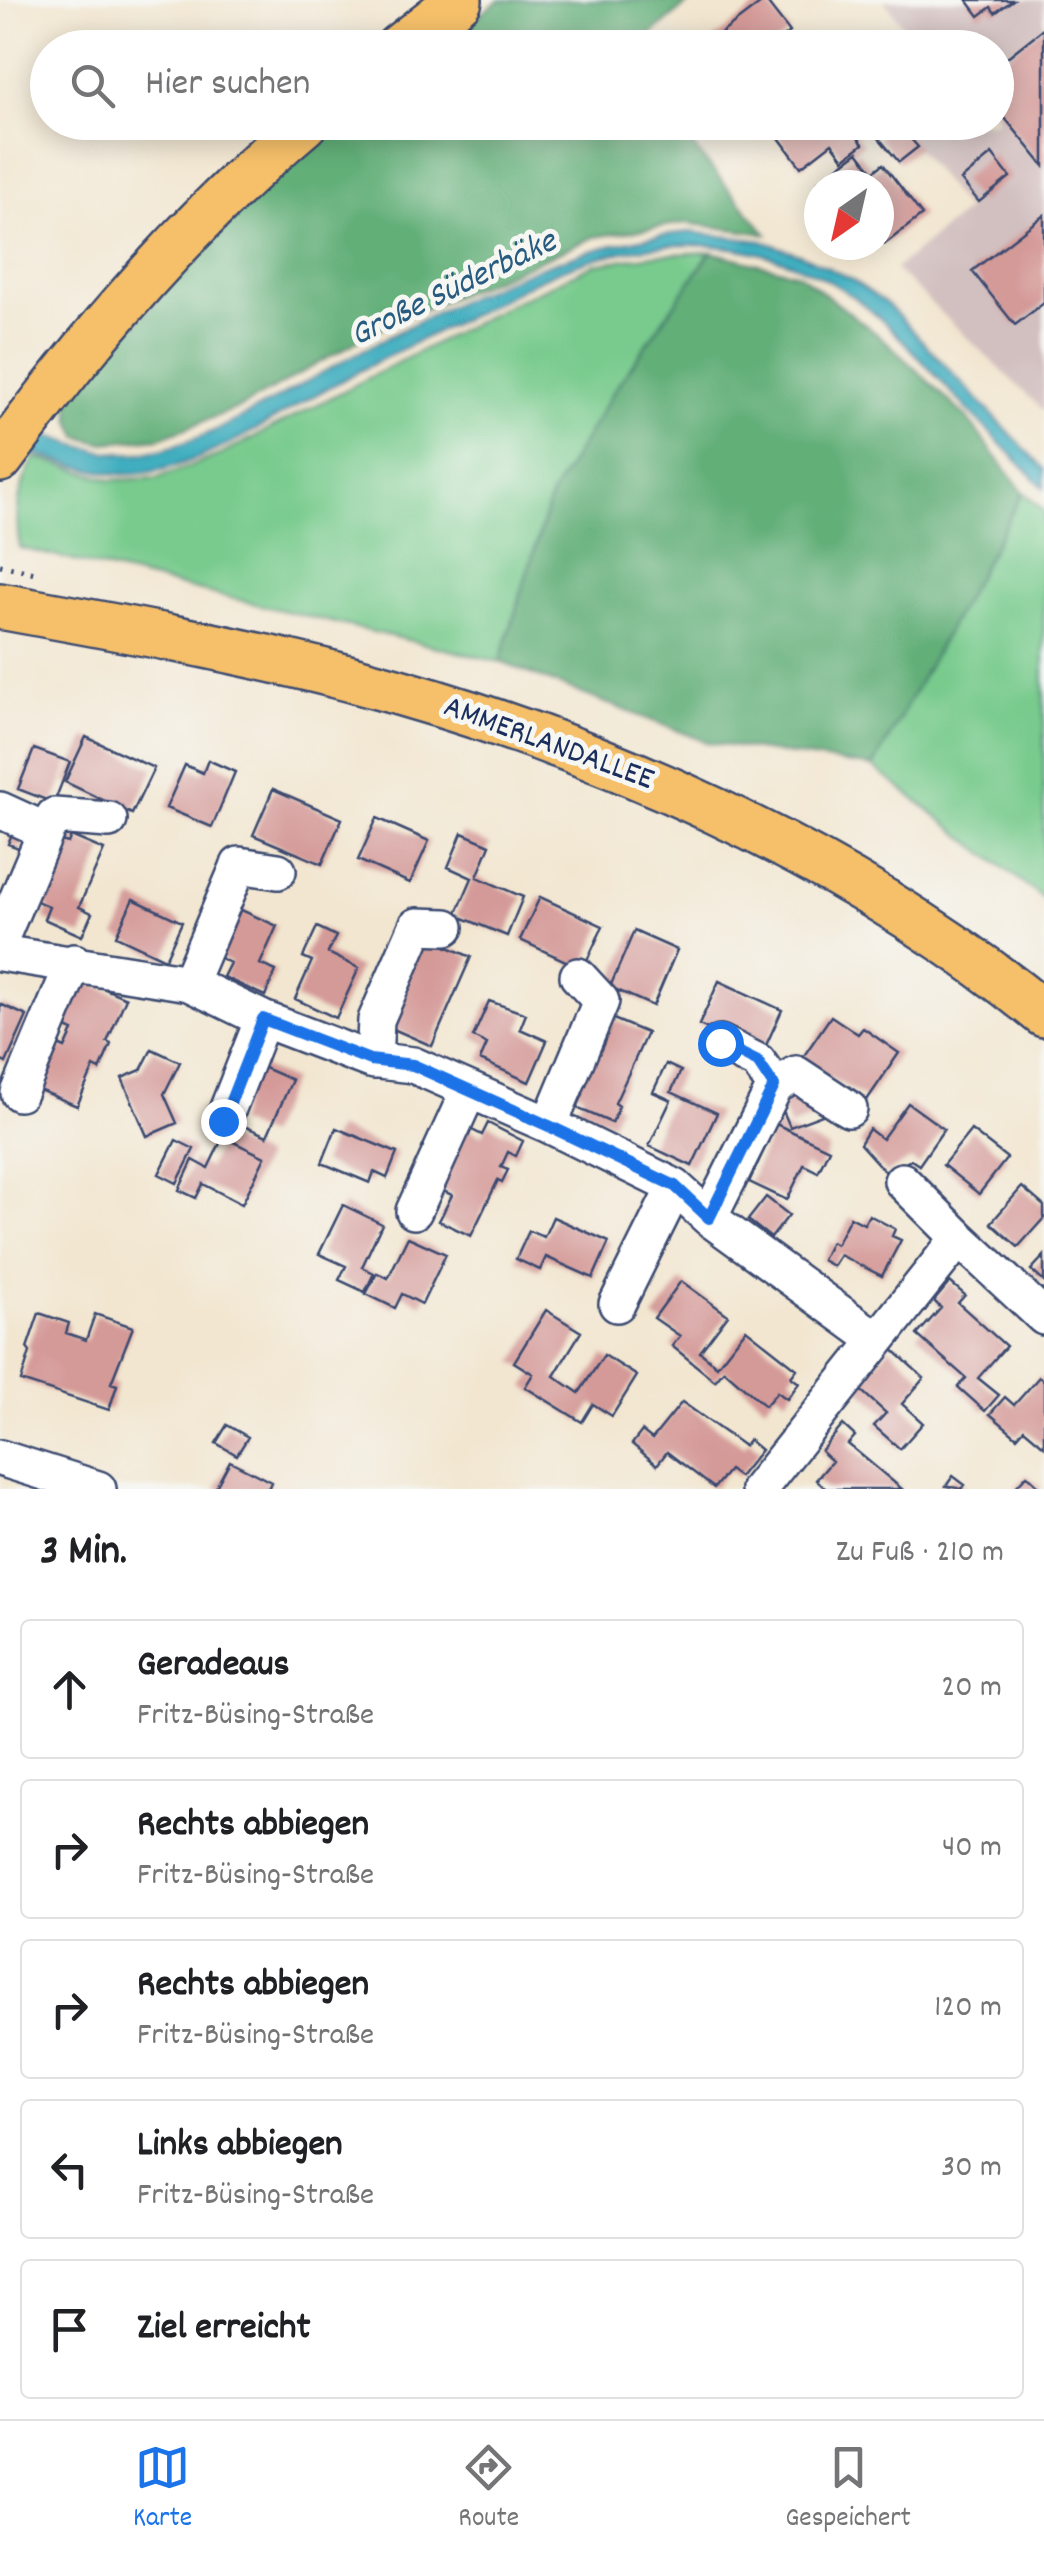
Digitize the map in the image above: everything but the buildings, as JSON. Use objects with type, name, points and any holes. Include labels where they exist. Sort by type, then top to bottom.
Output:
[{"type":"main road","points":[[421,30],[459,0]]},
{"type":"main road","points":[[0,460],[35,411],[158,262],[287,140]]},
{"type":"main road","name":"AMMERLANDALLEE","points":[[0,606],[345,677],[454,708],[612,766],[697,802],[825,869],[929,932],[1044,1014]]},
{"type":"street","points":[[0,810],[46,831]]},
{"type":"street","points":[[0,940],[54,816],[109,820]]},
{"type":"street","points":[[189,983],[239,865],[278,871]]},
{"type":"street","points":[[374,1061],[376,1020],[417,926],[446,927]]},
{"type":"street","points":[[0,953],[189,983],[263,1019],[374,1061],[413,1065],[675,1186],[709,1218],[877,1340]]},
{"type":"street","points":[[19,1093],[74,962]]},
{"type":"street","points":[[549,1126],[601,1001],[578,976]]},
{"type":"street","points":[[223,1121],[263,1019]]},
{"type":"street","points":[[720,1043],[758,1062],[774,1086]]},
{"type":"street","points":[[709,1218],[774,1086],[796,1074],[848,1108]]},
{"type":"street","points":[[414,1210],[469,1090]]},
{"type":"street","points":[[902,1181],[1044,1317]]},
{"type":"street","points":[[617,1304],[675,1186]]},
{"type":"street","points":[[759,1489],[959,1238]]},
{"type":"street","points":[[0,1458],[98,1489]]},
{"type":"shaded area","points":[[884,0],[1044,0],[1044,411],[895,269],[966,210],[910,140],[1014,140],[1014,30],[906,30]]},
{"type":"green space","points":[[499,0],[692,0],[656,30],[460,30]]},
{"type":"green space","points":[[319,140],[687,140],[767,234],[685,223],[594,237],[384,326],[243,406],[160,438],[101,443],[79,437],[71,422],[69,401],[231,220]]},
{"type":"green space","points":[[711,252],[613,392],[551,496],[500,662],[20,548],[19,501],[35,457],[111,480],[157,478],[220,455],[595,264]]},
{"type":"green space","points":[[711,252],[799,274],[887,342],[966,417],[1023,492],[873,767],[710,743],[500,662],[551,496],[613,392]]},
{"type":"green space","points":[[1023,492],[1044,511],[1044,899],[873,767]]},
{"type":"water","points":[[689,232],[762,241],[849,278],[887,304],[1044,469],[1044,488],[891,329],[843,290],[795,265],[763,254],[699,245],[666,246],[601,257],[533,282],[326,389],[240,439],[165,469],[141,474],[103,472],[0,442],[0,418],[104,451],[140,453],[163,449],[214,431],[462,300],[551,264],[642,239]]},
{"type":"route","points":[[223,1121],[263,1019],[370,1060],[413,1065],[675,1186],[709,1218],[774,1086],[758,1062],[720,1043]]},
{"type":"water label","name":"Große Süderbäke","points":[[454,290]]}]
